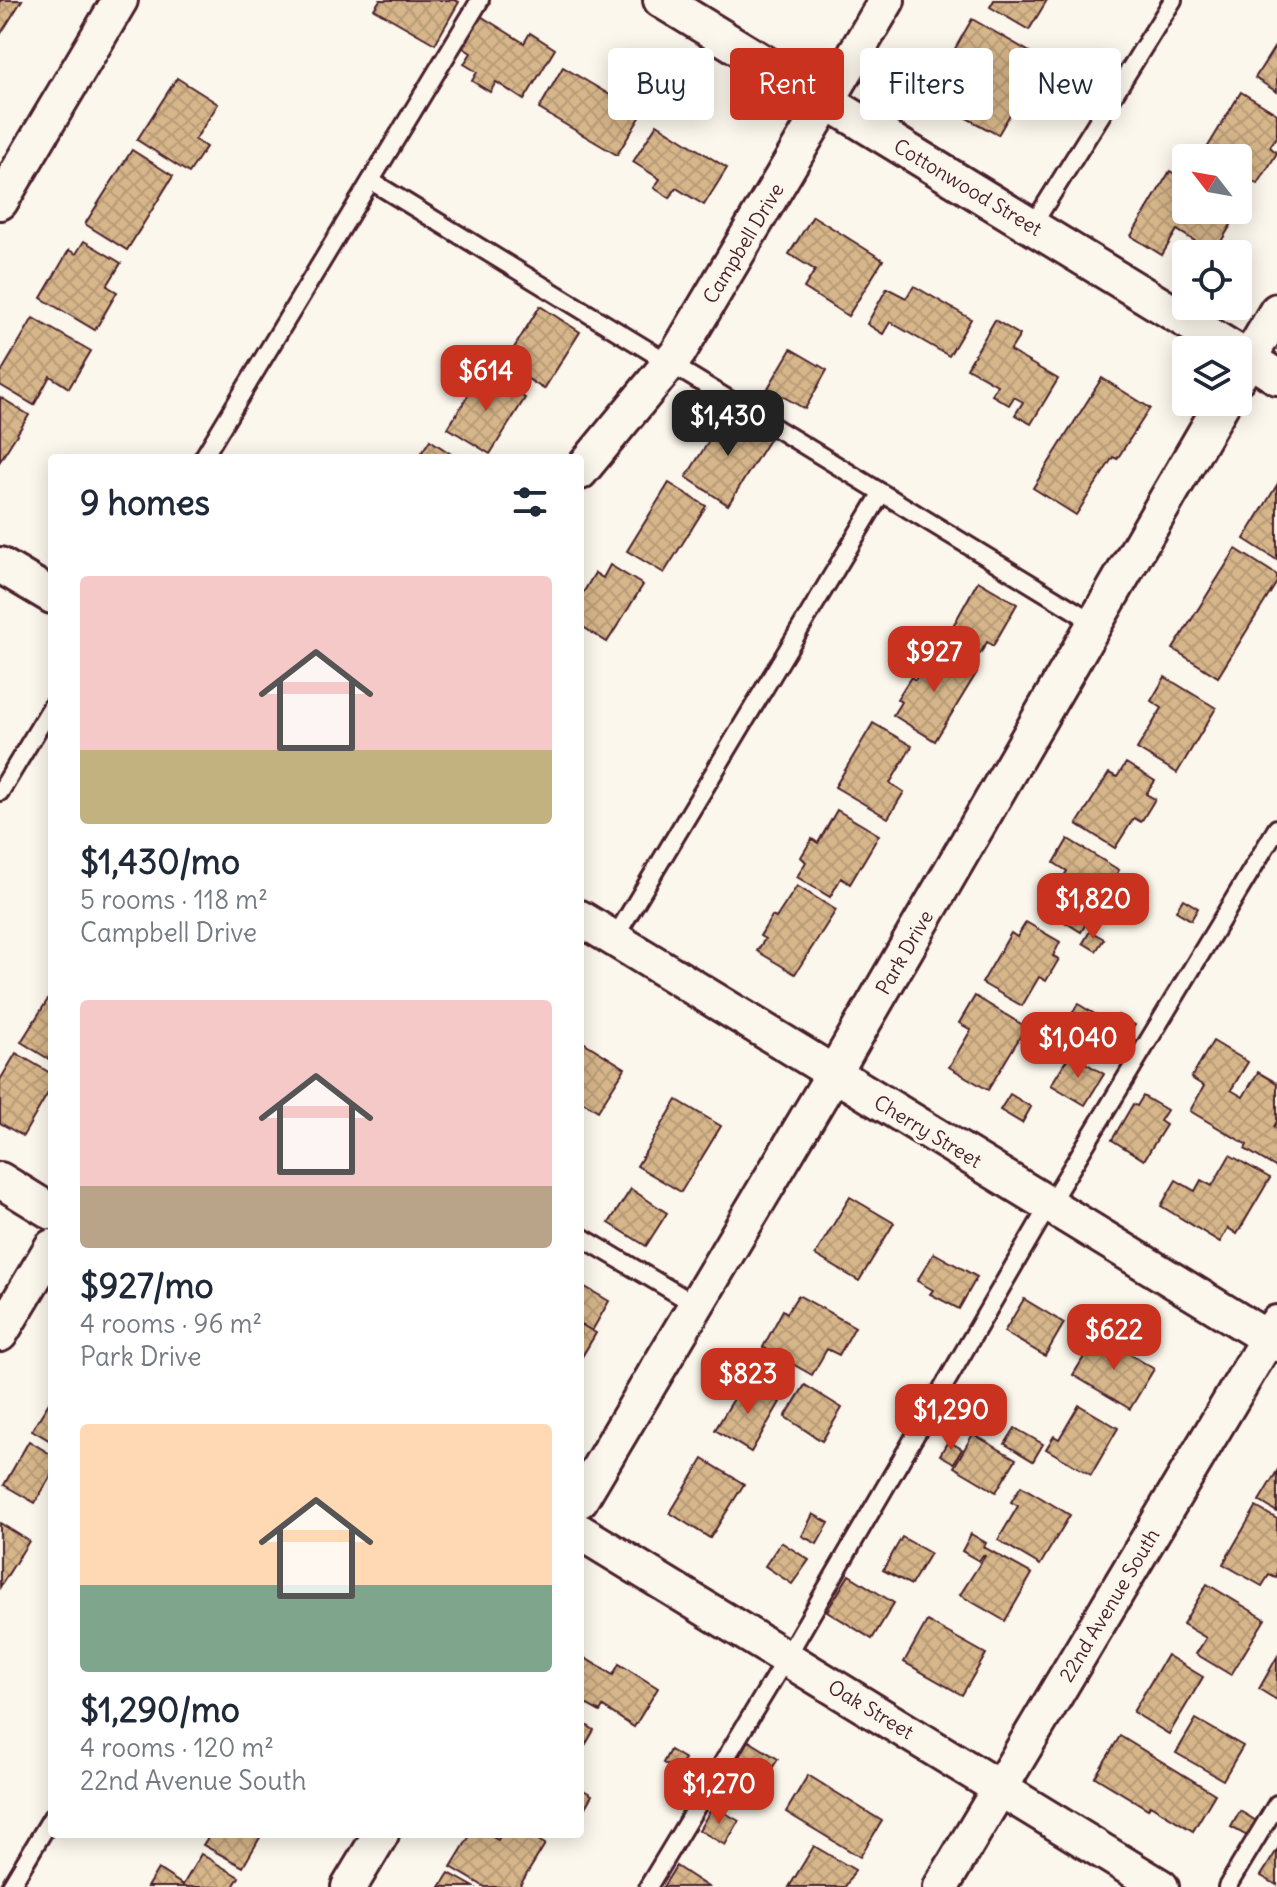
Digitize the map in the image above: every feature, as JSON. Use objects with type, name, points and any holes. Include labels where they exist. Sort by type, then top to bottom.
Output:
[{"type":"street","points":[[0,202],[120,0]]},
{"type":"street","name":"Cottonwood Street","points":[[661,0],[740,48]]},
{"type":"street","name":"Campbell Drive","points":[[844,72],[887,0]]},
{"type":"street","name":"Cottonwood Street","points":[[844,111],[1204,336]]},
{"type":"street","name":"Campbell Drive","points":[[584,467],[678,353],[816,120]]},
{"type":"street","points":[[1252,343],[1277,311]]},
{"type":"street","name":"Cottonwood Street","points":[[1252,365],[1277,377]]},
{"type":"street","name":"Park Drive","points":[[584,1493],[834,1073],[1215,416]]},
{"type":"street","points":[[0,565],[48,594]]},
{"type":"street","name":"Cherry Street","points":[[584,920],[1049,1205],[1274,1335]]},
{"type":"street","points":[[0,1180],[48,1210]]},
{"type":"street","points":[[0,1334],[48,1254]]},
{"type":"street","name":"22nd Avenue South","points":[[941,1887],[1274,1335]]},
{"type":"street","name":"Oak Street","points":[[584,1534],[1161,1887]]},
{"type":"street","points":[[349,1887],[379,1838]]},
{"type":"lane","points":[[205,454],[480,0]]},
{"type":"lane","points":[[1032,226],[1173,0]]},
{"type":"lane","points":[[371,181],[1095,623]]},
{"type":"lane","points":[[614,939],[881,494]]},
{"type":"lane","points":[[0,792],[48,713]]},
{"type":"lane","points":[[648,1887],[786,1658],[1049,1205],[1277,828]]},
{"type":"lane","points":[[584,1238],[696,1305]]},
{"type":"lane","points":[[1227,1887],[1277,1804]]},
{"type":"lane","points":[[10,1887],[48,1824]]},
{"type":"building","points":[[0,0],[22,0],[0,35]]},
{"type":"building","points":[[380,0],[459,2],[435,44],[374,9]]},
{"type":"building","points":[[994,0],[1047,0],[1029,30],[990,7]]},
{"type":"building","points":[[476,13],[524,43],[530,33],[555,49],[524,100],[496,82],[490,92],[472,81],[477,72],[464,64],[471,53],[457,44]]},
{"type":"building","points":[[972,19],[1023,48],[1009,48],[1009,116],[998,135],[970,120],[993,120],[993,48],[955,48]]},
{"type":"building","points":[[1277,43],[1277,92],[1255,78]]},
{"type":"building","points":[[563,67],[608,94],[608,120],[638,120],[617,155],[539,109]]},
{"type":"building","points":[[177,78],[218,104],[195,140],[206,147],[189,173],[137,140]]},
{"type":"building","points":[[1241,92],[1277,114],[1277,135],[1270,147],[1277,153],[1258,184],[1252,181],[1252,144],[1209,144]]},
{"type":"building","points":[[657,124],[727,168],[704,205],[676,188],[670,198],[654,188],[660,179],[633,162]]},
{"type":"building","points":[[132,150],[173,176],[127,250],[85,224]]},
{"type":"building","points":[[1170,171],[1172,224],[1231,224],[1222,240],[1193,240],[1177,230],[1162,255],[1131,236]]},
{"type":"building","points":[[813,216],[883,260],[848,316],[804,288],[815,270],[789,254]]},
{"type":"building","points":[[84,241],[121,263],[107,286],[117,292],[95,330],[41,298],[69,250],[76,254]]},
{"type":"building","points":[[914,286],[971,319],[949,356],[890,322],[883,334],[867,324],[887,288],[906,298]]},
{"type":"building","points":[[540,306],[580,332],[544,389],[504,364]]},
{"type":"building","points":[[33,318],[91,351],[69,388],[50,376],[34,405],[0,385],[0,374]]},
{"type":"building","points":[[995,320],[1020,335],[1010,351],[1058,379],[1031,424],[1015,415],[1023,402],[1014,397],[1009,405],[992,395],[997,385],[967,368]]},
{"type":"building","points":[[791,349],[827,370],[805,409],[768,388]]},
{"type":"building","points":[[483,371],[525,398],[490,454],[448,428]]},
{"type":"building","points":[[1102,378],[1150,408],[1117,459],[1113,457],[1076,515],[1033,488]]},
{"type":"building","points":[[0,397],[29,415],[0,461]]},
{"type":"building","points":[[728,411],[770,438],[728,505],[686,477]]},
{"type":"building","points":[[430,440],[451,454],[421,454]]},
{"type":"building","points":[[669,483],[706,506],[664,573],[627,551]]},
{"type":"building","points":[[1277,485],[1277,560],[1244,539]]},
{"type":"building","points":[[1236,549],[1277,575],[1277,582],[1218,677],[1173,649]]},
{"type":"building","points":[[610,565],[643,585],[607,642],[584,628],[584,591],[595,573],[603,578]]},
{"type":"building","points":[[978,581],[1017,604],[993,646],[987,642],[980,654],[948,635]]},
{"type":"building","points":[[935,647],[977,672],[935,741],[893,715],[901,702],[897,699],[911,677],[915,680]]},
{"type":"building","points":[[1165,677],[1216,708],[1177,773],[1137,749],[1162,708],[1151,701]]},
{"type":"building","points":[[873,723],[912,746],[890,783],[904,792],[888,818],[835,787]]},
{"type":"building","points":[[1126,763],[1155,781],[1146,794],[1155,799],[1141,822],[1134,818],[1115,848],[1077,824],[1109,773],[1117,777]]},
{"type":"building","points":[[837,810],[879,835],[850,884],[841,878],[830,897],[797,877],[806,862],[801,857],[812,839],[818,843]]},
{"type":"building","points":[[1068,839],[1119,870],[1081,932],[1044,909],[1067,871],[1054,863]]},
{"type":"building","points":[[797,886],[836,910],[795,974],[757,951],[765,939],[760,936],[772,916],[776,918]]},
{"type":"building","points":[[1183,899],[1198,908],[1191,920],[1176,911]]},
{"type":"building","points":[[1026,922],[1060,942],[1053,956],[1059,959],[1046,981],[1039,977],[1022,1006],[982,983],[1011,933],[1017,937]]},
{"type":"building","points":[[1090,931],[1104,939],[1096,951],[1083,943]]},
{"type":"building","points":[[975,996],[1026,1027],[988,1090],[949,1067],[971,1030],[959,1023]]},
{"type":"building","points":[[48,999],[48,1059],[21,1042]]},
{"type":"building","points":[[1078,1004],[1108,1022],[1088,1054],[1058,1036]]},
{"type":"building","points":[[1118,1015],[1135,1025],[1126,1038],[1110,1028]]},
{"type":"building","points":[[1213,1041],[1248,1062],[1231,1090],[1243,1097],[1258,1072],[1277,1083],[1277,1121],[1274,1127],[1277,1129],[1277,1168],[1245,1149],[1247,1145],[1190,1111],[1204,1086],[1191,1078]]},
{"type":"building","points":[[584,1042],[625,1068],[598,1111],[584,1102]]},
{"type":"building","points":[[16,1053],[48,1072],[48,1093],[23,1136],[0,1123],[0,1080]]},
{"type":"building","points":[[1070,1054],[1104,1074],[1085,1105],[1051,1085]]},
{"type":"building","points":[[1010,1094],[1031,1107],[1022,1123],[1000,1110]]},
{"type":"building","points":[[1143,1096],[1167,1110],[1160,1121],[1166,1125],[1144,1160],[1112,1140],[1133,1104],[1137,1106]]},
{"type":"building","points":[[677,1100],[721,1126],[681,1192],[637,1166]]},
{"type":"building","points":[[1230,1155],[1270,1178],[1237,1234],[1228,1228],[1220,1242],[1161,1206],[1176,1180],[1195,1191],[1201,1180],[1212,1186]]},
{"type":"building","points":[[631,1189],[667,1213],[646,1246],[609,1223]]},
{"type":"building","points":[[850,1197],[894,1223],[859,1281],[815,1255]]},
{"type":"building","points":[[934,1253],[977,1277],[959,1309],[930,1294],[933,1290],[917,1281]]},
{"type":"building","points":[[584,1286],[609,1301],[592,1331],[584,1326]]},
{"type":"building","points":[[798,1295],[855,1327],[839,1355],[827,1349],[812,1375],[763,1347],[783,1310],[787,1313]]},
{"type":"building","points":[[1024,1299],[1064,1323],[1045,1356],[1004,1332]]},
{"type":"building","points":[[584,1326],[596,1333],[584,1353]]},
{"type":"building","points":[[1098,1334],[1154,1369],[1130,1409],[1073,1375]]},
{"type":"building","points":[[746,1379],[780,1402],[751,1452],[715,1430]]},
{"type":"building","points":[[805,1385],[842,1408],[822,1441],[785,1417]]},
{"type":"building","points":[[48,1404],[48,1440],[32,1430]]},
{"type":"building","points":[[1079,1405],[1118,1428],[1091,1475],[1046,1449],[1054,1436],[1059,1439]]},
{"type":"building","points":[[1015,1428],[1043,1444],[1033,1461],[1005,1444]]},
{"type":"building","points":[[973,1434],[1016,1459],[996,1492],[954,1467]]},
{"type":"building","points":[[29,1441],[48,1453],[48,1481],[35,1503],[4,1485]]},
{"type":"building","points":[[948,1441],[962,1449],[954,1463],[940,1455]]},
{"type":"building","points":[[703,1459],[744,1484],[710,1538],[670,1513]]},
{"type":"building","points":[[1277,1471],[1277,1512],[1259,1501]]},
{"type":"building","points":[[1021,1486],[1070,1515],[1040,1565],[998,1540],[1018,1506],[1011,1502]]},
{"type":"building","points":[[1256,1507],[1277,1519],[1277,1576],[1269,1575],[1262,1586],[1223,1564]]},
{"type":"building","points":[[813,1514],[829,1523],[817,1544],[802,1536]]},
{"type":"building","points":[[0,1523],[29,1541],[0,1587]]},
{"type":"building","points":[[971,1534],[986,1543],[984,1547],[1032,1574],[1005,1621],[960,1595],[985,1556],[979,1561],[962,1551]]},
{"type":"building","points":[[902,1537],[930,1553],[911,1585],[883,1570]]},
{"type":"building","points":[[781,1542],[809,1560],[792,1584],[765,1566]]},
{"type":"building","points":[[849,1575],[894,1603],[872,1639],[827,1611]]},
{"type":"building","points":[[1207,1584],[1265,1619],[1231,1675],[1196,1654],[1206,1638],[1183,1624]]},
{"type":"building","points":[[927,1621],[986,1654],[962,1695],[904,1662]]},
{"type":"building","points":[[1167,1655],[1203,1677],[1169,1734],[1133,1712]]},
{"type":"building","points":[[1277,1657],[1277,1700],[1259,1689]]},
{"type":"building","points":[[584,1660],[613,1675],[619,1664],[658,1688],[634,1727],[603,1707],[600,1712],[584,1703]]},
{"type":"building","points":[[1196,1719],[1243,1746],[1223,1780],[1176,1753]]},
{"type":"building","points":[[584,1724],[594,1730],[584,1747]]},
{"type":"building","points":[[1120,1736],[1215,1794],[1193,1831],[1150,1805],[1148,1809],[1095,1777]]},
{"type":"building","points":[[749,1741],[778,1759],[760,1787],[732,1770]]},
{"type":"building","points":[[670,1750],[685,1759],[678,1772],[663,1763]]},
{"type":"building","points":[[808,1775],[882,1821],[860,1857],[786,1812]]},
{"type":"building","points":[[584,1790],[592,1795],[584,1809]]},
{"type":"building","points":[[713,1806],[739,1821],[725,1845],[699,1830]]},
{"type":"building","points":[[1240,1811],[1258,1822],[1249,1837],[1231,1827]]},
{"type":"building","points":[[207,1838],[260,1838],[243,1867],[203,1845]]},
{"type":"building","points":[[469,1838],[535,1838],[545,1844],[519,1887],[485,1887],[451,1867]]},
{"type":"building","points":[[814,1846],[855,1870],[845,1887],[789,1887]]},
{"type":"building","points":[[1277,1850],[1277,1885],[1261,1876]]},
{"type":"building","points":[[201,1854],[239,1877],[233,1887],[147,1887],[158,1869],[183,1885]]},
{"type":"building","points":[[676,1866],[708,1887],[663,1887]]},
{"type":"building","points":[[449,1873],[474,1887],[440,1887]]}]
